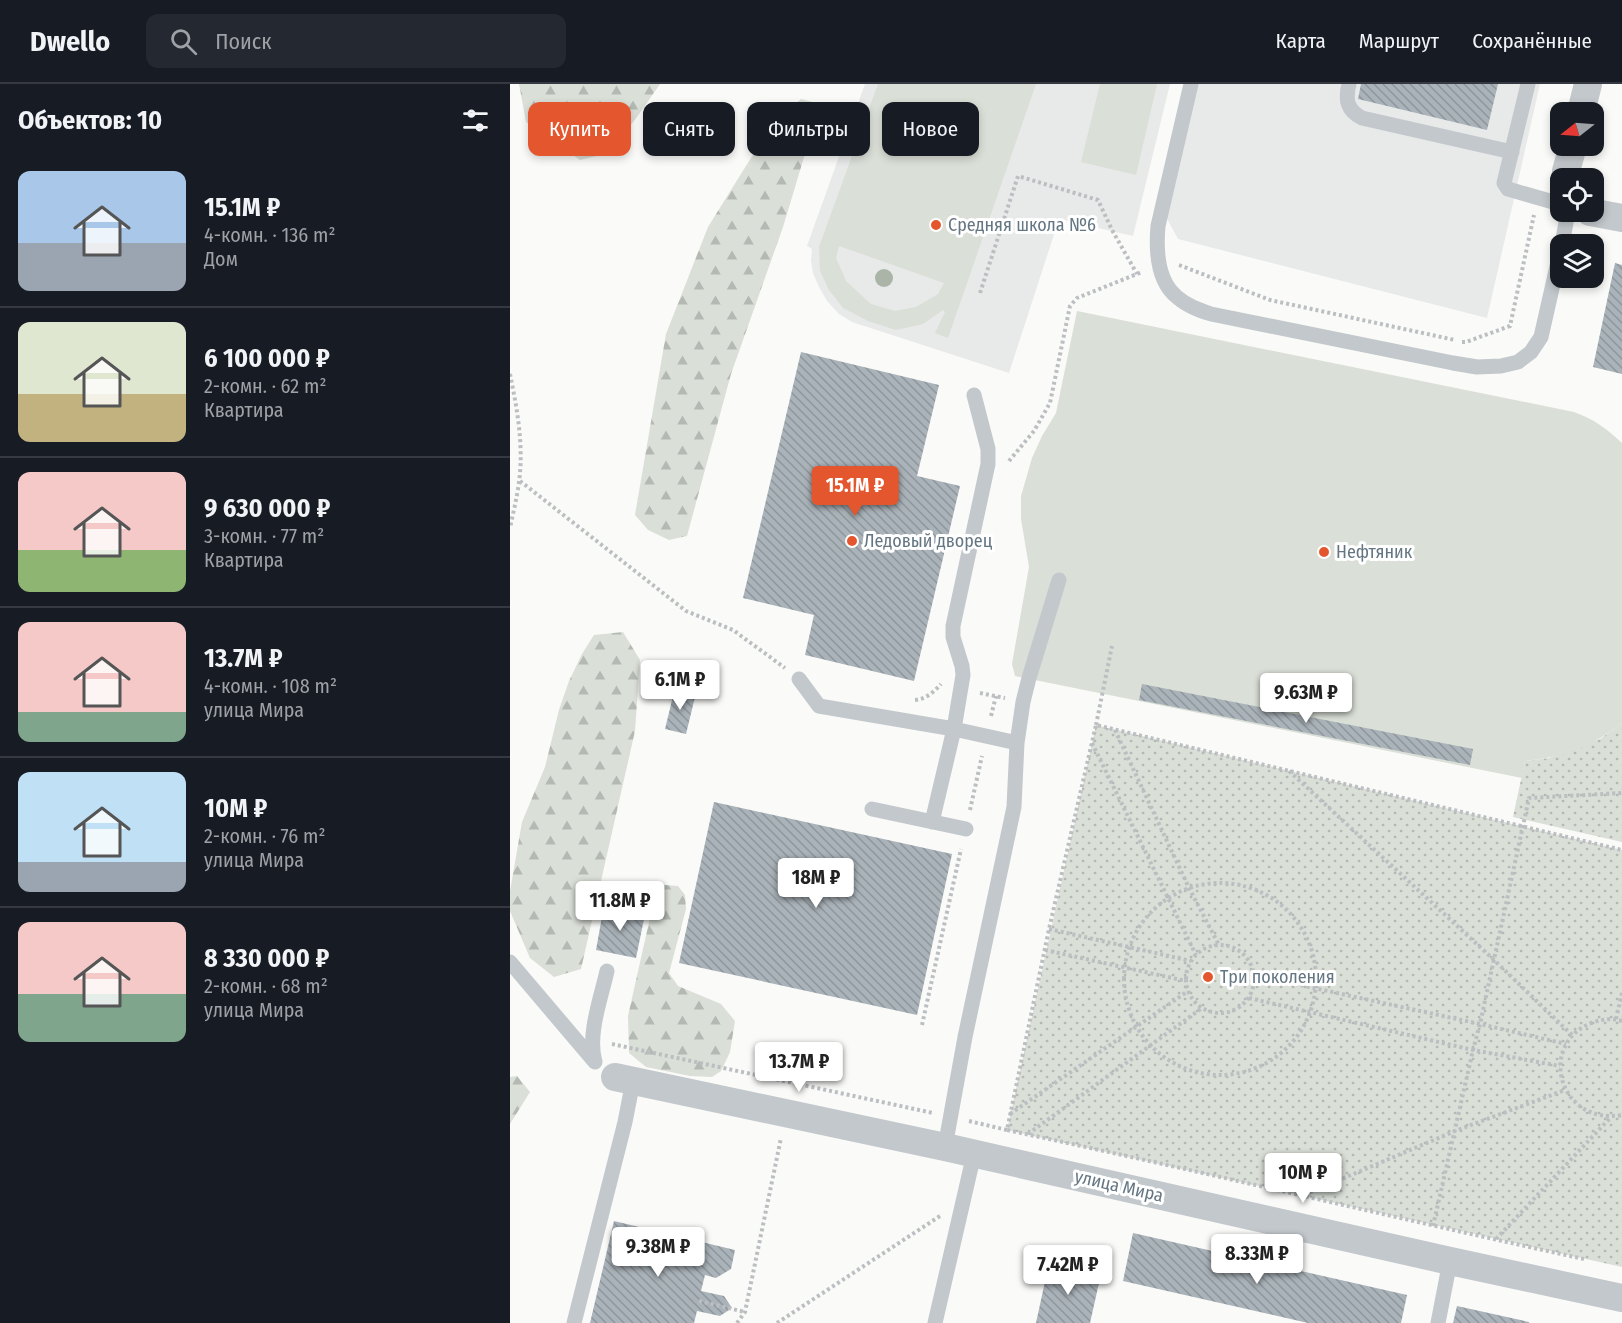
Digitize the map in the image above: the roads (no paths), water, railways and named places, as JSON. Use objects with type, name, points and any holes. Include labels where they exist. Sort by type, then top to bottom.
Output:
[{"type":"street","points":[[1584,102],[1588,84]]},
{"type":"street","points":[[1604,215],[1622,219]]},
{"type":"street","name":"улица Мира","points":[[614,1073],[786,1114],[945,1147],[1622,1298]]},
{"type":"lane","points":[[1191,84],[1158,226],[1156,248],[1160,266],[1174,296],[1190,306],[1211,314],[1454,363],[1477,367],[1501,366],[1518,362],[1531,352],[1541,337],[1552,288]]},
{"type":"lane","points":[[1349,84],[1347,102],[1352,113],[1362,118],[1512,152]]},
{"type":"lane","points":[[1528,84],[1504,183],[1509,189],[1550,201]]},
{"type":"lane","points":[[932,822],[954,729],[963,675],[953,638],[953,626],[988,464],[988,449],[974,395]]},
{"type":"lane","points":[[945,1147],[965,1037],[1014,807],[1017,743],[1023,702],[1059,580]]},
{"type":"lane","points":[[799,679],[819,706],[954,729],[1017,743]]},
{"type":"lane","points":[[872,809],[966,829]]},
{"type":"lane","points":[[510,962],[614,1073]]},
{"type":"lane","points":[[574,1323],[626,1122],[614,1073],[591,1045],[607,971]]},
{"type":"lane","points":[[935,1323],[974,1154]]},
{"type":"lane","points":[[1438,1323],[1450,1261]]},
{"type":"place","name":"Средняя школа №6","points":[[936,225]]},
{"type":"place","name":"Ледовый дворец","points":[[852,541]]},
{"type":"place","name":"Нефтяник","points":[[1324,552]]},
{"type":"place","name":"Три поколения","points":[[1208,977]]}]
